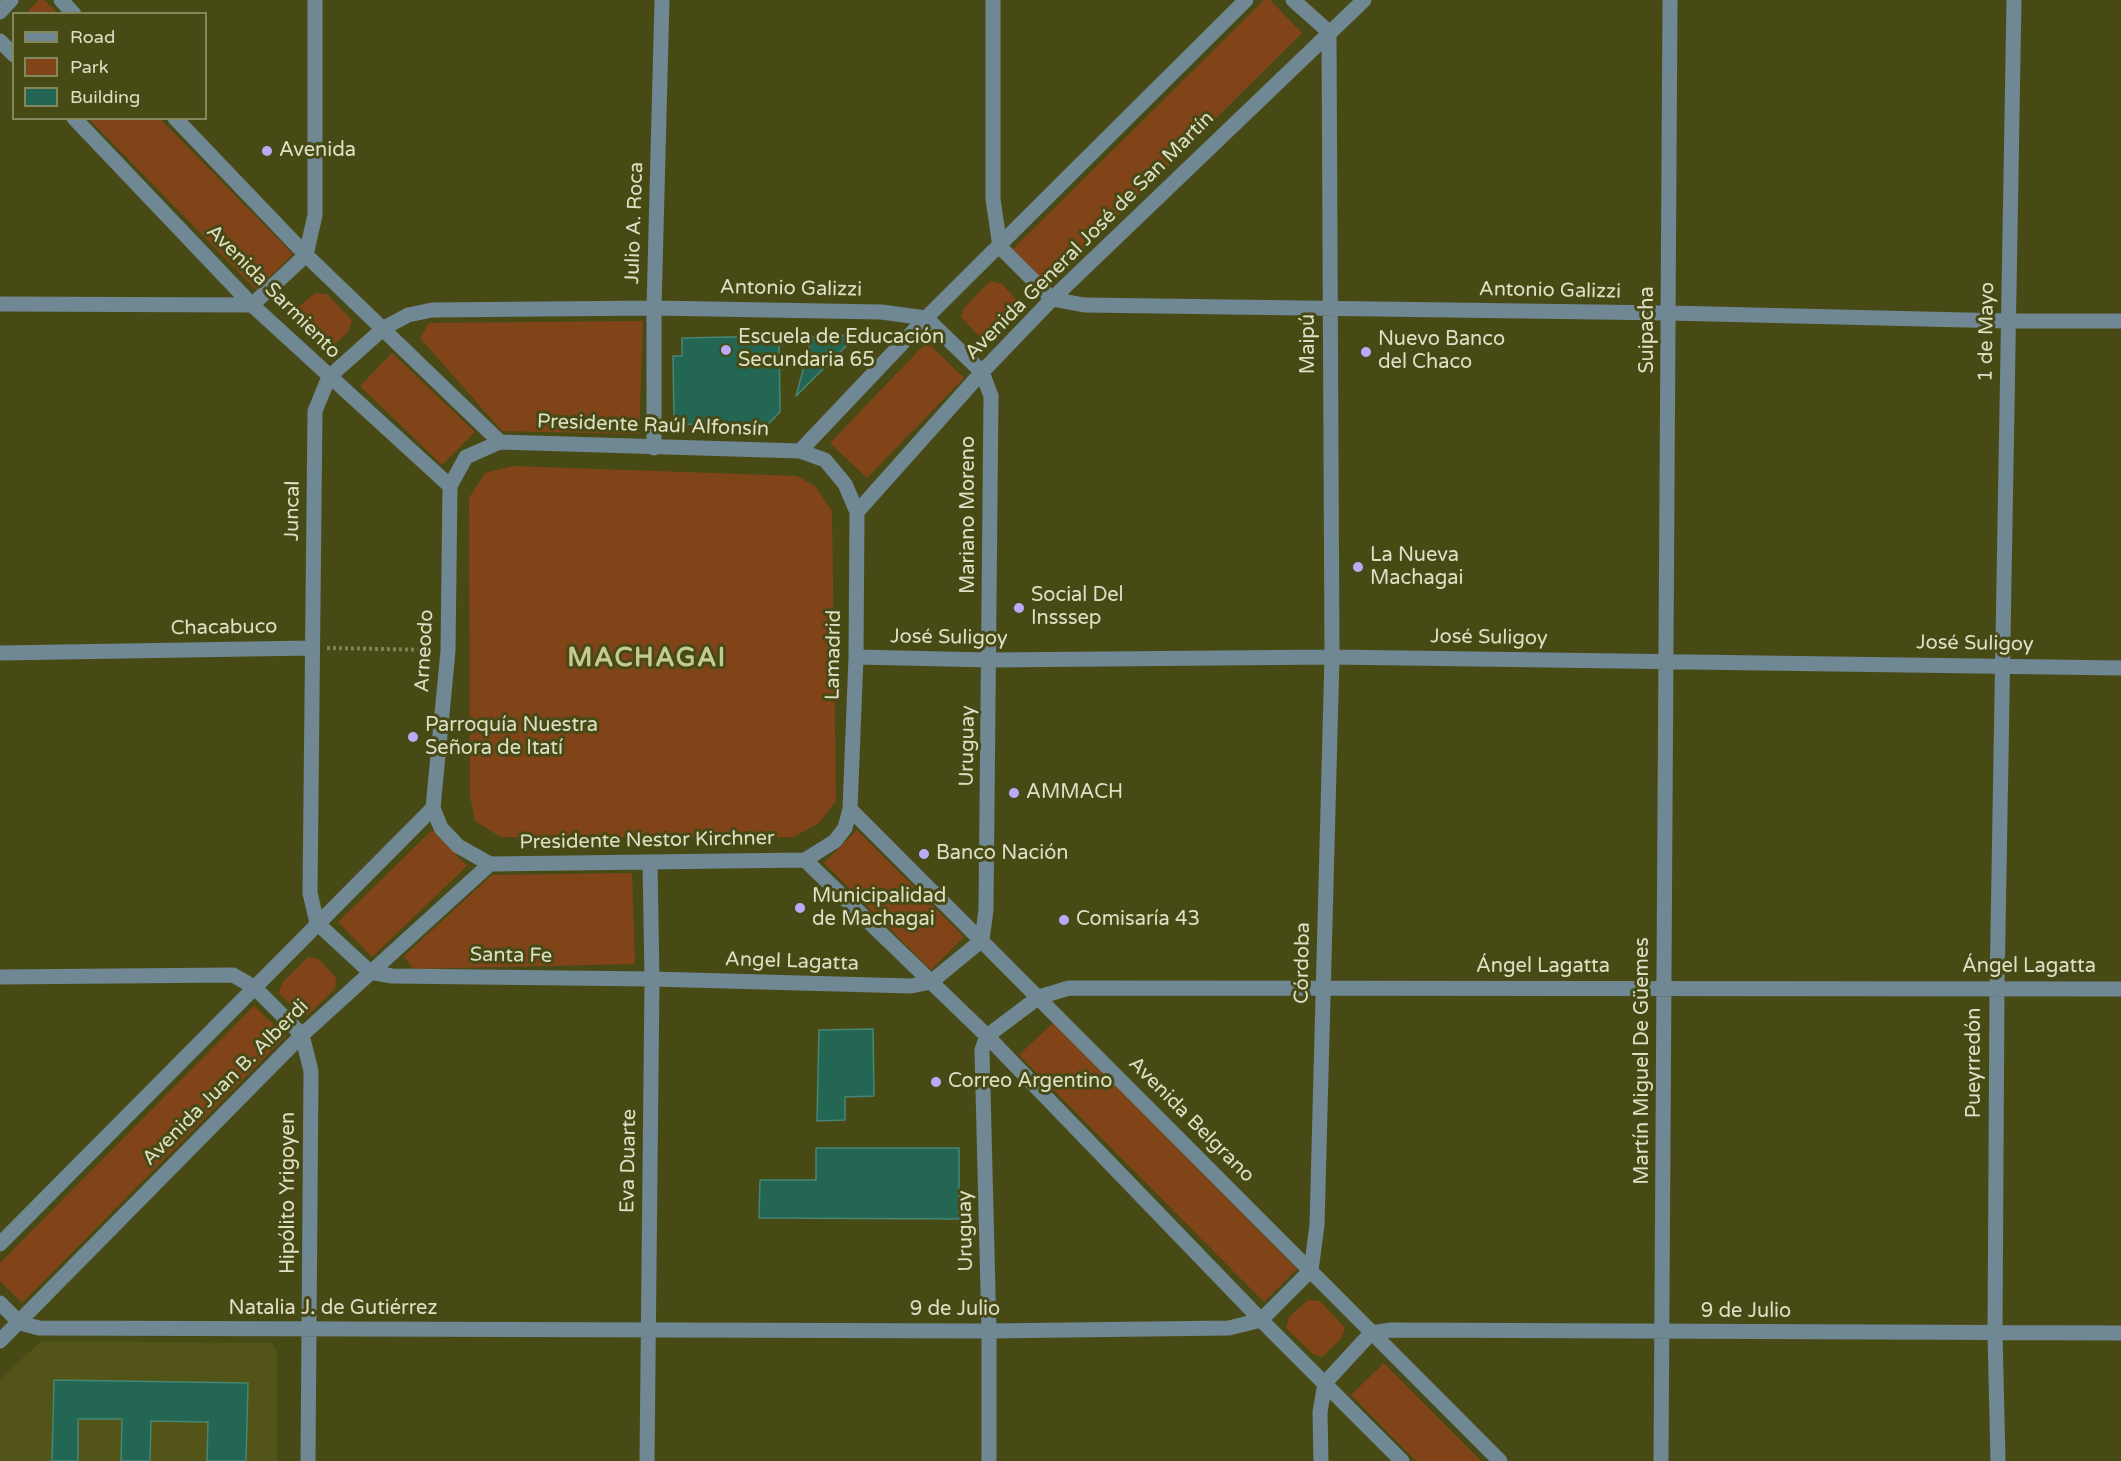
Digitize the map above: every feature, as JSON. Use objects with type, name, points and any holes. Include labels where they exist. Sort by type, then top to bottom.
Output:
[{"type":"street","points":[[0,12],[11,0]]},
{"type":"street","points":[[61,0],[72,12]]},
{"type":"street","points":[[0,304],[252,304],[306,255],[315,215],[315,0]]},
{"type":"street","name":"Julio A. Roca","points":[[654,448],[654,308],[662,0]]},
{"type":"street","points":[[993,0],[993,199],[1000,247],[1052,300]]},
{"type":"street","points":[[800,451],[926,318],[1246,0]]},
{"type":"street","points":[[1293,0],[1329,32]]},
{"type":"street","name":"Avenida General José de San Martín","points":[[857,513],[981,372],[1052,300],[1364,0]]},
{"type":"street","name":"Suipacha","points":[[1667,661],[1670,0]]},
{"type":"street","name":"1 de Mayo","points":[[2003,665],[2014,0]]},
{"type":"street","name":"Maipú","points":[[1329,32],[1332,657]]},
{"type":"street","points":[[0,41],[12,53]]},
{"type":"street","name":"Avenida Sarmiento","points":[[76,120],[252,304],[450,486]]},
{"type":"street","points":[[177,120],[306,255],[500,442]]},
{"type":"street","name":"Antonio Galizzi","points":[[1052,300],[1084,305],[2121,321]]},
{"type":"street","name":"Antonio Galizzi","points":[[329,377],[384,328],[408,315],[432,310],[654,308],[881,312],[926,318]]},
{"type":"street","points":[[926,318],[981,372]]},
{"type":"street","name":"Mariano Moreno","points":[[981,372],[991,396],[990,660]]},
{"type":"street","name":"Juncal","points":[[311,648],[315,411],[329,377]]},
{"type":"street","name":"Presidente Raúl Alfonsín","points":[[450,486],[466,457],[500,442],[800,451],[825,460],[835,472]]},
{"type":"street","name":"Lamadrid","points":[[835,472],[845,484],[857,513],[856,657],[850,809],[845,828],[836,842]]},
{"type":"street","name":"Arneodo","points":[[433,808],[448,651],[450,486]]},
{"type":"street","points":[[311,648],[310,893],[316,923],[370,972]]},
{"type":"street","name":"Chacabuco","points":[[0,653],[311,648]]},
{"type":"street","name":"José Suligoy","points":[[856,657],[990,660],[1332,657],[2121,668]]},
{"type":"street","name":"Córdoba","points":[[1311,1270],[1317,1225],[1332,657]]},
{"type":"street","name":"Uruguay","points":[[982,940],[986,910],[990,660]]},
{"type":"street","name":"Martín Miguel De Güemes","points":[[1661,1461],[1667,661]]},
{"type":"street","name":"Pueyrredón","points":[[1998,1461],[1995,1333],[1996,988],[2003,665]]},
{"type":"street","points":[[0,1244],[316,923],[433,808],[441,828],[458,846],[490,864]]},
{"type":"street","name":"Avenida Belgrano","points":[[850,809],[1500,1461]]},
{"type":"street","name":"Presidente Nestor Kirchner","points":[[490,864],[805,860],[836,842]]},
{"type":"street","points":[[805,860],[987,1036],[1261,1320],[1402,1461]]},
{"type":"street","name":"Eva Duarte","points":[[647,1461],[652,979],[650,862]]},
{"type":"street","name":"Avenida Juan B. Alberdi","points":[[0,1341],[302,1035],[490,864]]},
{"type":"street","points":[[931,982],[982,940]]},
{"type":"street","name":"Santa Fe","points":[[370,972],[392,976],[652,979]]},
{"type":"street","points":[[0,977],[233,975],[254,987],[302,1035]]},
{"type":"street","name":"Angel Lagatta","points":[[652,979],[911,986],[931,982]]},
{"type":"street","name":"Ángel Lagatta","points":[[1039,997],[1069,988],[2121,989]]},
{"type":"street","points":[[987,1036],[1039,997]]},
{"type":"street","name":"Hipólito Yrigoyen","points":[[302,1035],[311,1071],[308,1461]]},
{"type":"street","name":"Uruguay","points":[[987,1036],[982,1050],[989,1331],[989,1461]]},
{"type":"street","points":[[1261,1320],[1311,1270]]},
{"type":"street","points":[[0,1303],[20,1323]]},
{"type":"street","name":"9 de Julio","points":[[648,1331],[1229,1328],[1261,1320]]},
{"type":"street","name":"Natalia J. de Gutiérrez","points":[[20,1323],[39,1328],[648,1331]]},
{"type":"street","name":"9 de Julio","points":[[1371,1333],[1391,1330],[1662,1333],[2121,1333]]},
{"type":"street","points":[[1321,1461],[1320,1412],[1324,1383],[1371,1333]]},
{"type":"path","points":[[311,648],[448,651]]},
{"type":"shaded area","points":[[41,1341],[272,1343],[277,1351],[277,1461],[0,1461],[0,1380]]},
{"type":"green space","points":[[39,0],[44,0],[56,12],[27,12]]},
{"type":"green space","points":[[1264,0],[1270,0],[1302,33],[1048,285],[1012,250]]},
{"type":"green space","points":[[90,120],[161,120],[293,254],[256,290]]},
{"type":"green space","points":[[990,281],[1002,284],[1018,302],[1017,314],[990,340],[979,336],[961,317],[964,308]]},
{"type":"green space","points":[[315,293],[327,294],[352,320],[348,332],[330,349],[320,347],[294,321],[296,309]]},
{"type":"green space","points":[[643,321],[639,434],[502,431],[420,338],[429,323]]},
{"type":"green space","points":[[927,342],[964,378],[867,478],[830,443]]},
{"type":"green space","points":[[392,353],[475,432],[442,465],[360,386]]},
{"type":"green space","points":[[513,466],[797,476],[815,486],[832,511],[836,801],[818,824],[793,837],[501,837],[475,821],[470,795],[469,498],[485,473]]},
{"type":"green space","points":[[432,830],[467,866],[372,957],[338,922]]},
{"type":"green space","points":[[857,830],[964,937],[931,970],[824,863]]},
{"type":"green space","points":[[632,873],[635,964],[413,969],[404,956],[492,875]]},
{"type":"green space","points":[[308,957],[319,959],[336,978],[335,989],[308,1015],[297,1011],[279,993],[282,983]]},
{"type":"green space","points":[[254,1006],[286,1036],[22,1303],[0,1281],[0,1263]]},
{"type":"green space","points":[[1053,1023],[1297,1269],[1264,1302],[1019,1055]]},
{"type":"green space","points":[[1308,1300],[1320,1301],[1345,1328],[1341,1339],[1322,1357],[1313,1354],[1286,1328],[1289,1317]]},
{"type":"green space","points":[[1384,1363],[1481,1461],[1416,1461],[1351,1395]]},
{"type":"building","points":[[857,335],[796,396],[812,337]]},
{"type":"building","points":[[779,336],[780,412],[766,426],[678,424],[674,415],[673,356],[682,356],[682,338]]},
{"type":"building","points":[[873,1029],[874,1096],[845,1097],[845,1120],[817,1121],[819,1030]]},
{"type":"building","points":[[816,1148],[959,1148],[959,1219],[759,1218],[760,1180],[816,1180]]},
{"type":"building","points":[[54,1380],[248,1383],[246,1461],[207,1461],[208,1422],[151,1421],[150,1461],[121,1461],[122,1419],[78,1419],[78,1461],[52,1461]]},
{"type":"place","name":"Avenida","points":[[267,151]]},
{"type":"place","name":"Escuela de Educación Secundaria 65","points":[[726,350]]},
{"type":"place","name":"Nuevo Banco del Chaco","points":[[1366,352]]},
{"type":"place","name":"La Nueva Machagai","points":[[1358,567]]},
{"type":"place","name":"Social Del Insssep","points":[[1019,608]]},
{"type":"place","name":"Parroquía Nuestra Señora de Itatí","points":[[413,737]]},
{"type":"place","name":"AMMACH","points":[[1014,793]]},
{"type":"place","name":"Banco Nación","points":[[924,854]]},
{"type":"place","name":"Municipalidad de Machagai","points":[[800,908]]},
{"type":"place","name":"Comisaría 43","points":[[1064,920]]},
{"type":"place","name":"Correo Argentino","points":[[936,1082]]},
{"type":"district","name":"MACHAGAI","points":[[647,659]]}]
